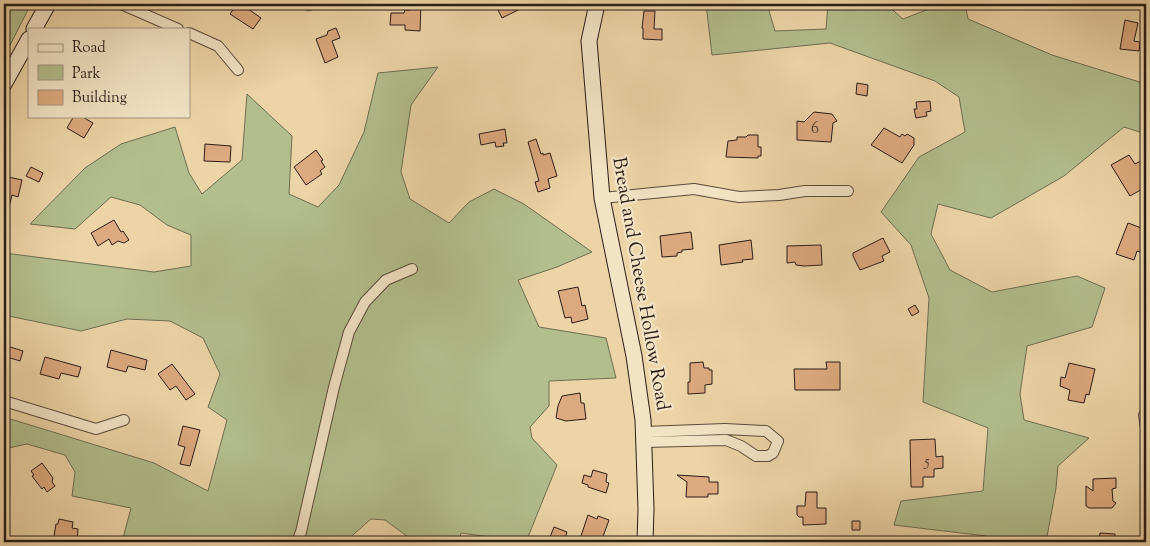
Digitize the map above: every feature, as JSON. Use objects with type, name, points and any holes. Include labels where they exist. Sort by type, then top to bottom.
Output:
[{"type":"main road","points":[[35,28],[48,4]]},
{"type":"main road","name":"Bread and Cheese Hollow Road","points":[[598,4],[588,40],[602,198],[634,356],[644,437],[645,542]]},
{"type":"main road","points":[[4,84],[28,41]]},
{"type":"street","points":[[121,4],[176,28]]},
{"type":"street","points":[[190,33],[218,46],[238,70]]},
{"type":"street","points":[[602,198],[694,189],[739,197],[779,195],[805,191],[848,191]]},
{"type":"street","points":[[297,542],[301,532],[334,386],[349,332],[364,302],[386,280],[412,269]]},
{"type":"street","points":[[4,401],[96,429],[124,420]]},
{"type":"street","points":[[1144,414],[1146,428]]},
{"type":"street","points":[[725,429],[766,431],[778,441],[773,453],[768,456],[756,456],[741,446],[726,440],[644,437],[725,429]]},
{"type":"green space","points":[[4,4],[31,4],[4,57]]},
{"type":"green space","points":[[302,4],[337,4],[307,11]]},
{"type":"green space","points":[[706,4],[767,4],[775,31],[826,29],[828,4],[886,4],[903,19],[939,4],[965,4],[968,19],[1052,55],[1146,84],[1146,134],[1124,127],[1064,176],[991,218],[938,204],[931,234],[950,270],[992,292],[1077,276],[1105,288],[1092,327],[1027,346],[1020,394],[1024,420],[1089,438],[1058,466],[1046,542],[992,542],[986,536],[894,525],[901,501],[983,491],[988,428],[923,402],[929,298],[911,245],[881,212],[919,157],[965,132],[959,97],[935,81],[830,43],[712,55]]},
{"type":"green space","points":[[438,67],[411,105],[401,172],[410,199],[449,223],[469,202],[494,189],[524,204],[592,252],[557,267],[518,280],[539,327],[606,338],[616,378],[549,381],[549,406],[530,427],[532,438],[557,465],[526,542],[461,533],[459,542],[415,542],[385,520],[371,519],[345,542],[122,542],[131,508],[72,496],[75,472],[65,455],[27,444],[4,449],[4,417],[154,463],[208,491],[227,420],[208,407],[220,374],[203,338],[170,321],[127,319],[81,331],[4,315],[4,253],[154,272],[191,266],[191,235],[167,225],[140,205],[111,197],[75,229],[30,224],[85,168],[121,144],[175,127],[189,173],[202,194],[242,160],[247,94],[292,136],[289,194],[318,207],[339,185],[364,132],[378,73]]},
{"type":"building","points":[[237,4],[241,4],[261,18],[253,29],[230,14]]},
{"type":"building","points":[[410,4],[421,4],[420,31],[405,30],[405,25],[390,25],[391,13],[404,13],[405,10],[410,10]]},
{"type":"building","points":[[495,4],[530,4],[502,18]]},
{"type":"building","points":[[644,11],[655,11],[654,29],[662,29],[662,40],[643,39]]},
{"type":"building","points":[[1125,20],[1138,23],[1134,41],[1140,42],[1139,51],[1120,49]]},
{"type":"building","points":[[336,28],[340,38],[332,41],[338,57],[325,63],[316,39],[327,35],[328,31]]},
{"type":"building","points":[[857,83],[868,85],[867,96],[856,94]]},
{"type":"building","points":[[930,101],[931,111],[926,112],[927,116],[916,118],[914,109],[917,109],[916,102]]},
{"type":"building","points":[[814,112],[832,114],[837,121],[833,123],[831,142],[797,140],[797,121],[804,122]]},
{"type":"building","points":[[73,118],[84,118],[93,123],[84,138],[67,128]]},
{"type":"building","points":[[884,128],[900,137],[902,134],[905,136],[907,134],[914,138],[914,145],[902,163],[871,145]]},
{"type":"building","points":[[505,129],[507,143],[503,143],[504,146],[496,147],[495,142],[481,145],[479,134]]},
{"type":"building","points":[[748,135],[758,135],[758,147],[761,147],[761,156],[758,156],[758,158],[726,157],[728,141],[737,140],[737,137],[746,137]]},
{"type":"building","points":[[536,139],[541,154],[550,153],[557,176],[548,179],[550,188],[538,192],[535,182],[539,181],[528,142]]},
{"type":"building","points":[[205,144],[231,146],[230,162],[204,161]]},
{"type":"building","points":[[316,150],[323,160],[321,161],[325,167],[320,171],[322,174],[306,185],[294,167]]},
{"type":"building","points":[[1129,155],[1135,164],[1141,161],[1146,171],[1146,184],[1143,186],[1144,188],[1130,196],[1111,165]]},
{"type":"building","points":[[31,167],[43,173],[39,182],[26,176]]},
{"type":"building","points":[[4,176],[22,180],[18,197],[12,195],[7,216],[4,216]]},
{"type":"building","points":[[114,220],[121,232],[123,231],[129,240],[124,243],[118,241],[112,245],[109,239],[98,246],[91,233]]},
{"type":"building","points":[[1128,223],[1144,229],[1142,234],[1146,235],[1146,254],[1137,251],[1134,260],[1116,254]]},
{"type":"building","points":[[691,232],[693,249],[682,250],[682,252],[677,253],[677,256],[662,257],[660,236]]},
{"type":"building","points":[[883,238],[890,252],[882,256],[884,261],[860,270],[853,253]]},
{"type":"building","points":[[751,240],[753,259],[721,265],[719,245]]},
{"type":"building","points":[[821,245],[822,265],[804,266],[796,265],[795,262],[787,263],[787,246]]},
{"type":"building","points":[[578,287],[582,306],[585,305],[588,319],[572,323],[571,317],[565,318],[558,291]]},
{"type":"building","points":[[915,305],[919,312],[912,316],[908,309]]},
{"type":"building","points":[[4,345],[23,351],[20,361],[4,356]]},
{"type":"building","points":[[111,350],[147,360],[145,370],[128,366],[126,372],[107,367]]},
{"type":"building","points":[[45,357],[81,367],[78,377],[61,373],[59,379],[40,374]]},
{"type":"building","points":[[703,362],[704,368],[712,370],[712,384],[705,385],[705,393],[688,394],[690,363]]},
{"type":"building","points":[[826,362],[840,362],[840,390],[795,390],[794,369],[827,369]]},
{"type":"building","points":[[1069,363],[1095,369],[1089,395],[1086,394],[1084,403],[1068,400],[1070,390],[1060,386],[1061,377],[1065,378]]},
{"type":"building","points":[[172,364],[195,394],[186,400],[176,386],[170,390],[158,374]]},
{"type":"building","points":[[580,393],[581,403],[584,403],[586,419],[566,421],[556,418],[562,396]]},
{"type":"building","points":[[183,426],[200,430],[190,466],[180,464],[185,447],[178,445]]},
{"type":"building","points":[[935,439],[936,457],[943,456],[943,468],[934,469],[934,477],[923,477],[923,487],[911,487],[910,440]]},
{"type":"building","points":[[42,463],[53,478],[52,482],[55,486],[47,492],[44,487],[42,489],[32,476],[34,475],[31,471]]},
{"type":"building","points":[[593,470],[607,474],[606,482],[609,483],[606,493],[582,483],[584,475],[591,477]]},
{"type":"building","points":[[677,475],[709,477],[709,482],[718,482],[718,494],[708,494],[708,497],[686,497],[687,482]]},
{"type":"building","points":[[1116,478],[1116,488],[1112,489],[1113,501],[1116,503],[1112,508],[1089,508],[1086,506],[1086,486],[1093,491],[1093,479]]},
{"type":"building","points":[[806,492],[817,492],[817,508],[826,508],[826,524],[803,525],[803,517],[797,515],[797,506],[805,506]]},
{"type":"building","points":[[588,515],[597,519],[598,516],[609,520],[601,542],[588,542],[580,539]]},
{"type":"building","points":[[59,519],[73,522],[72,528],[78,529],[77,542],[53,542],[56,524],[58,524]]},
{"type":"building","points":[[852,521],[860,521],[860,530],[852,530]]},
{"type":"building","points":[[554,527],[567,532],[564,542],[548,542]]},
{"type":"building","points":[[1100,533],[1115,534],[1115,542],[1099,542]]}]
